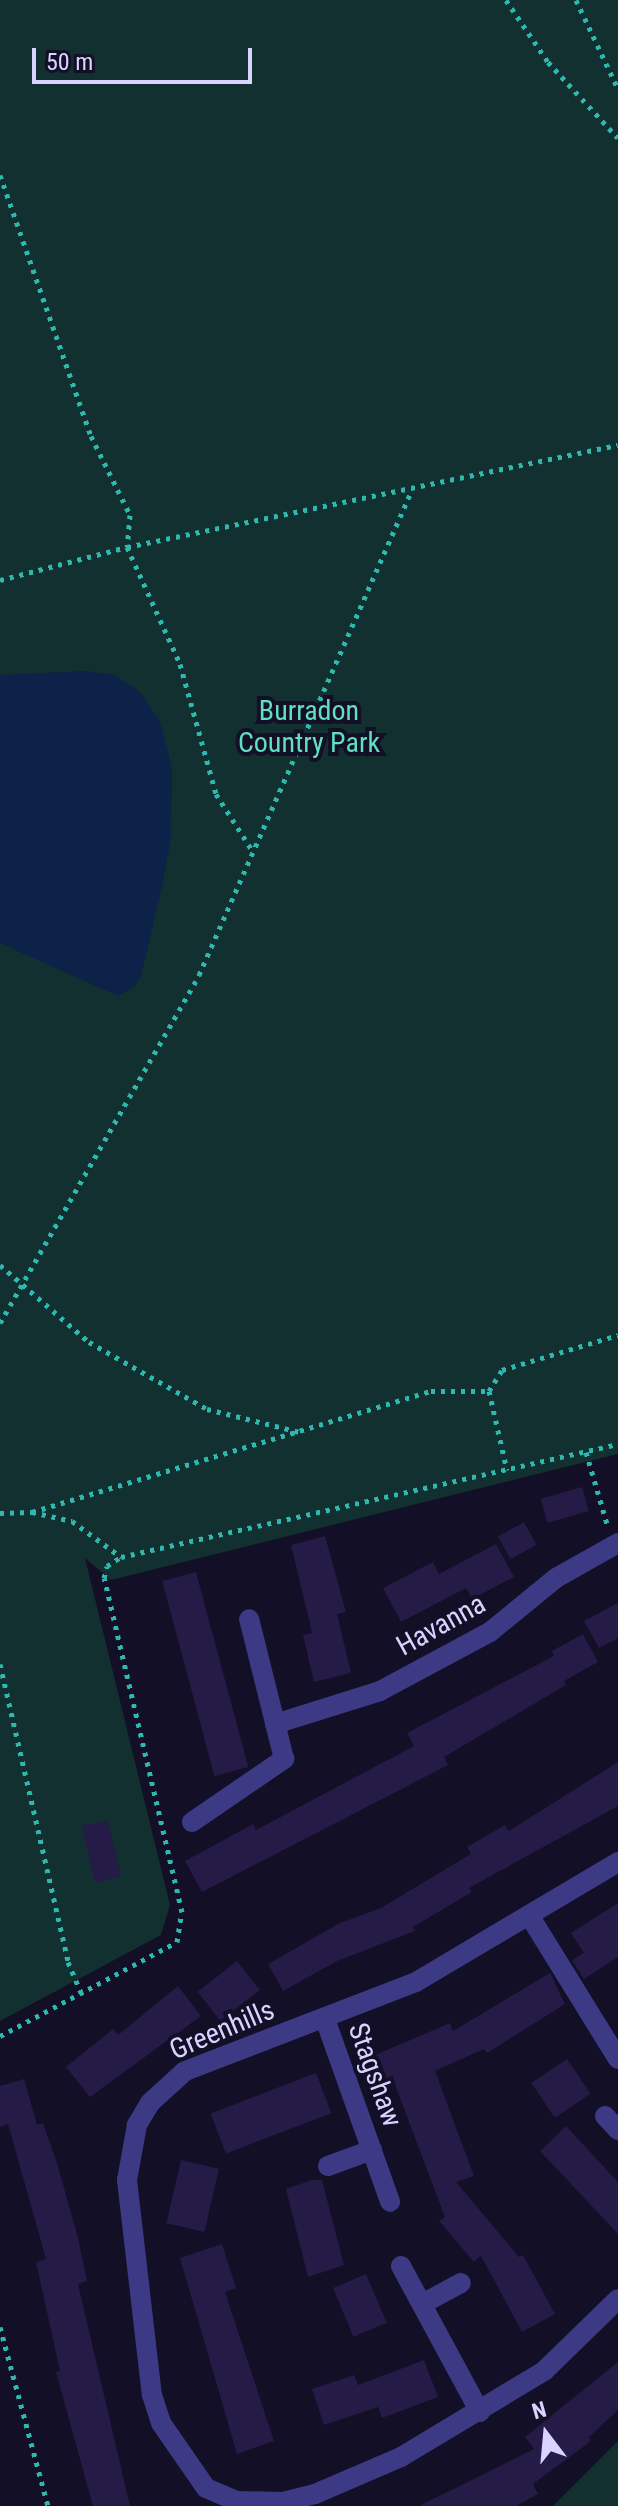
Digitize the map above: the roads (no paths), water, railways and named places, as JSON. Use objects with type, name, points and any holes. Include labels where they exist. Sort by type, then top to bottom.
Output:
[{"type":"street","name":"Havanna","points":[[275,1724],[380,1691],[490,1632],[556,1578],[616,1544]]},
{"type":"street","points":[[192,1822],[284,1759],[249,1619]]},
{"type":"street","name":"Greenhills","points":[[618,1862],[416,1982],[185,2071],[150,2103],[128,2157],[152,2395],[175,2448],[219,2502],[256,2503],[315,2494],[401,2457],[544,2371],[618,2299]]},
{"type":"street","points":[[529,1915],[618,2059]]},
{"type":"street","name":"Stagshaw","points":[[325,2019],[390,2202]]},
{"type":"street","name":"Stagshaw","points":[[328,2166],[372,2150]]},
{"type":"street","points":[[401,2266],[480,2412]]},
{"type":"street","points":[[422,2304],[461,2283]]},
{"type":"water","points":[[87,671],[115,675],[139,691],[160,721],[172,767],[171,838],[162,887],[141,976],[135,986],[118,996],[0,943],[0,675]]},
{"type":"park label","name":"Burradon Country Park","points":[[309,727]]}]
